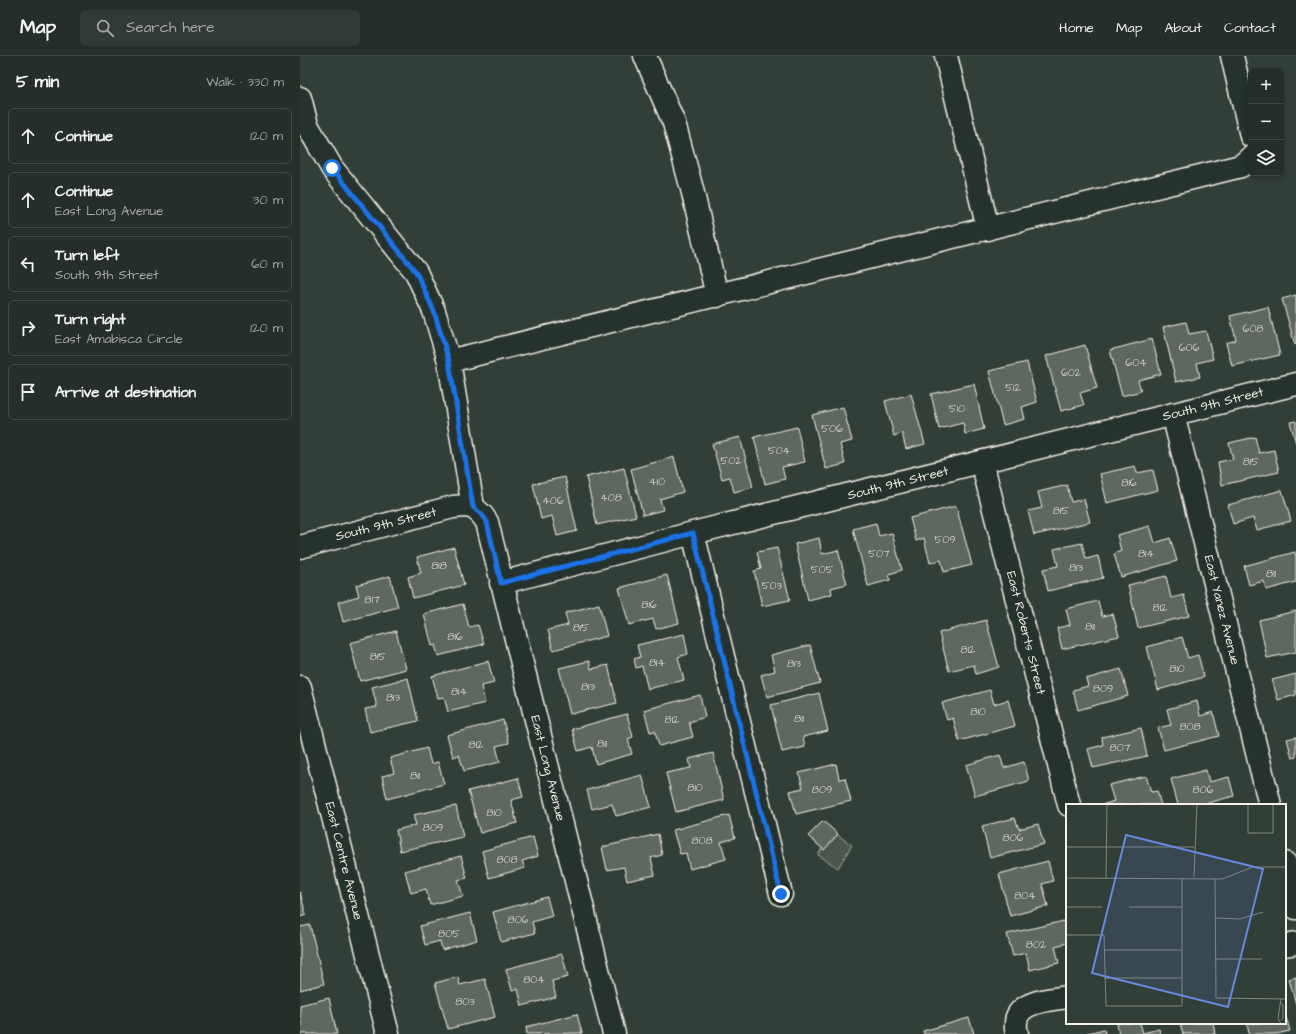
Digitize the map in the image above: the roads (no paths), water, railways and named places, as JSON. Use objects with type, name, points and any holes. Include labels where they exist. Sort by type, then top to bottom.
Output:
[{"type":"street","points":[[645,56],[674,123],[692,189],[717,296]]},
{"type":"street","points":[[946,56],[988,229]]},
{"type":"street","points":[[1232,56],[1248,123]]},
{"type":"street","points":[[300,98],[307,125],[332,168],[416,272],[434,311],[449,361],[473,507]]},
{"type":"street","points":[[449,361],[1241,166],[1248,160]]},
{"type":"street","name":"South 9th Street","points":[[501,583],[693,533],[1296,384]]},
{"type":"street","name":"East Yanez Avenue","points":[[1173,414],[1270,804]]},
{"type":"street","name":"East Roberts Street","points":[[982,462],[1069,804]]},
{"type":"street","name":"South 9th Street","points":[[300,546],[453,507],[473,507]]},
{"type":"street","name":"East Long Avenue","points":[[473,507],[487,522],[614,1034]]},
{"type":"street","points":[[693,533],[781,894]]},
{"type":"street","name":"East Centre Avenue","points":[[300,688],[388,1034]]},
{"type":"street","points":[[1286,868],[1296,908]]},
{"type":"street","points":[[1286,945],[1296,942]]},
{"type":"street","points":[[1018,1024],[1025,1007],[1036,1003],[1066,997]]}]
